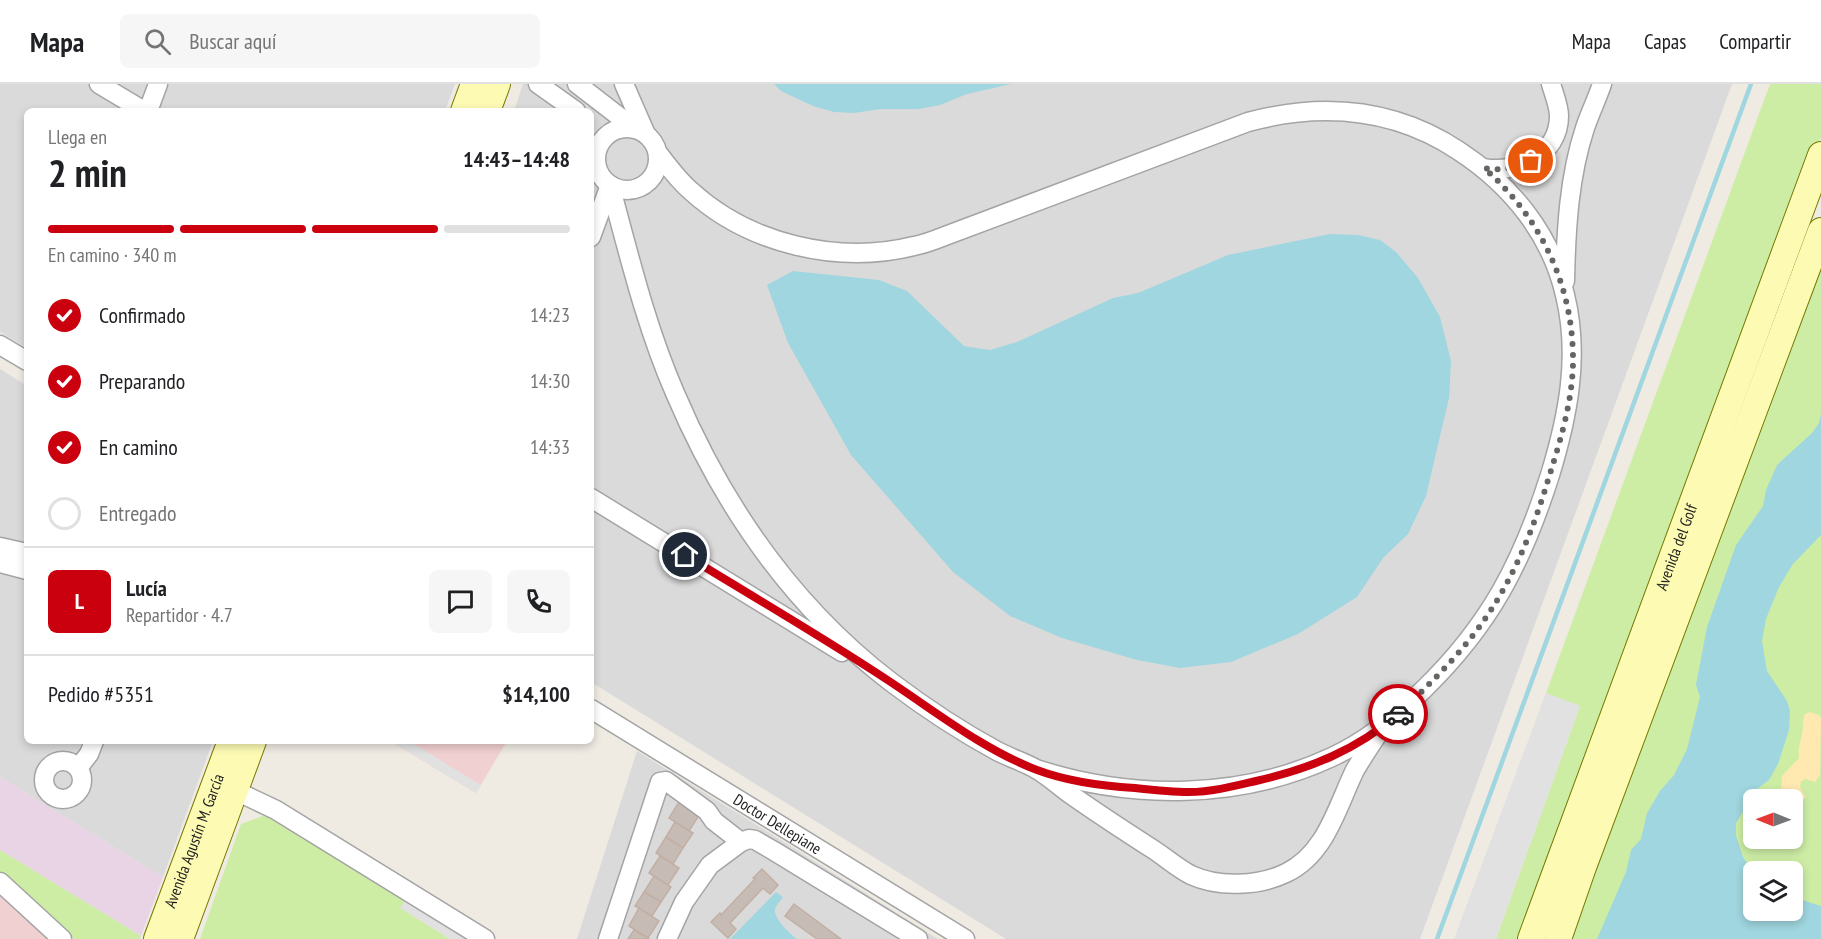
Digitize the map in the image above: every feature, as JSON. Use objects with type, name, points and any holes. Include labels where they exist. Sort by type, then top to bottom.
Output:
[{"type":"street","points":[[99,84],[141,108]]},
{"type":"street","points":[[147,108],[158,84]]},
{"type":"street","points":[[465,108],[474,84]]},
{"type":"street","points":[[488,108],[497,84]]},
{"type":"street","points":[[577,84],[639,130],[656,145],[658,163],[649,182],[630,190],[610,185],[602,178],[597,168],[598,147],[608,133],[625,127],[639,130]]},
{"type":"street","points":[[624,84],[639,130]]},
{"type":"street","points":[[1484,168],[1497,170],[1516,167],[1531,161],[1550,145],[1558,130],[1559,115],[1551,84]]},
{"type":"street","points":[[1565,295],[1570,198],[1581,142],[1602,84]]},
{"type":"street","points":[[540,85],[572,108]]},
{"type":"street","points":[[594,500],[887,679],[920,703],[998,751],[1036,769],[1071,780],[1110,787],[1190,792],[1218,789],[1276,776],[1331,758],[1384,726],[1442,671],[1487,616],[1521,553],[1534,523],[1559,446],[1570,386],[1573,361],[1572,341],[1565,295],[1557,268],[1534,224],[1505,186],[1484,168],[1439,138],[1386,118],[1363,112],[1337,110],[1291,113],[1248,122],[915,246],[885,251],[846,253],[802,247],[752,231],[710,207],[691,192],[658,153]]},
{"type":"street","points":[[1558,130],[1581,142]]},
{"type":"street","points":[[594,137],[598,147]]},
{"type":"street","name":"Avenida del Golf","points":[[1531,939],[1821,155]]},
{"type":"street","points":[[594,230],[610,185]]},
{"type":"street","points":[[610,185],[646,314],[674,392],[732,505],[800,599],[887,679]]},
{"type":"street","points":[[594,234],[601,229],[610,228],[624,239]]},
{"type":"street","name":"Avenida del Golf","points":[[1558,939],[1582,867],[1821,231]]},
{"type":"street","points":[[0,345],[24,359]]},
{"type":"street","points":[[0,547],[24,552]]},
{"type":"street","points":[[0,563],[24,569]]},
{"type":"street","points":[[760,601],[774,599],[779,594],[785,579]]},
{"type":"street","name":"Doctor Dellepiane","points":[[594,711],[965,939]]},
{"type":"street","points":[[1036,769],[1100,816],[1191,875],[1224,883],[1254,883],[1282,875],[1304,861],[1328,831],[1360,761],[1384,726]]},
{"type":"street","points":[[78,768],[89,754],[93,744]]},
{"type":"street","name":"Avenida Agustín M. García","points":[[157,939],[230,744]]},
{"type":"street","name":"Avenida Agustín M. García","points":[[180,939],[252,744]]},
{"type":"street","points":[[1331,758],[1346,768],[1349,776],[1348,785]]},
{"type":"street","points":[[608,939],[660,782],[666,781],[707,811],[714,822],[741,842]]},
{"type":"street","points":[[1100,816],[1097,810],[1099,795],[1110,787]]},
{"type":"street","points":[[234,790],[276,810],[485,939]]},
{"type":"street","points":[[667,939],[684,902],[710,865],[741,842],[749,839],[755,840],[918,939]]},
{"type":"street","points":[[0,882],[62,939]]},
{"type":"shaded area","points":[[0,84],[455,84],[446,108],[24,108],[24,346],[0,332]]},
{"type":"shaded area","points":[[523,84],[1732,84],[1420,939],[1006,939],[594,684],[594,108],[515,108]]},
{"type":"shaded area","points":[[0,369],[24,384],[24,744],[212,744],[163,877],[0,777]]},
{"type":"shaded area","points":[[1546,693],[1580,706],[1496,939],[1454,939]]},
{"type":"shaded area","points":[[395,744],[505,744],[476,793]]},
{"type":"shaded area","points":[[396,744],[414,744],[481,785],[476,793]]},
{"type":"shaded area","points":[[637,751],[768,832],[938,939],[577,939]]},
{"type":"shaded area","points":[[0,777],[163,877],[141,936],[0,850]]},
{"type":"shaded area","points":[[0,891],[50,939],[0,939]]},
{"type":"shaded area","points":[[407,898],[473,939],[450,939],[400,908]]},
{"type":"green space","points":[[1770,84],[1821,84],[1821,137],[1630,655],[1522,939],[1496,939],[1580,706],[1546,693]]},
{"type":"green space","points":[[1821,256],[1821,939],[1569,939]]},
{"type":"green space","points":[[271,813],[407,898],[401,908],[450,939],[200,939],[241,824]]},
{"type":"green space","points":[[0,850],[141,936],[140,939],[74,939],[0,874]]},
{"type":"sand","points":[[1810,712],[1821,718],[1820,775],[1815,782],[1806,779],[1801,781],[1801,789],[1781,789],[1782,776],[1799,758],[1805,714]]},
{"type":"water","points":[[774,84],[1011,84],[967,94],[940,105],[919,109],[881,109],[854,113],[834,112],[813,106],[781,91]]},
{"type":"water","points":[[1330,234],[1358,235],[1380,240],[1396,252],[1418,278],[1440,317],[1451,361],[1449,398],[1426,496],[1408,534],[1383,558],[1357,597],[1298,634],[1231,662],[1180,668],[1137,660],[1062,638],[1010,616],[953,572],[851,455],[788,343],[767,285],[793,271],[879,280],[907,291],[964,346],[990,350],[1017,342],[1113,298],[1138,293],[1228,255]]},
{"type":"water","points":[[1821,414],[1821,535],[1793,564],[1779,587],[1766,619],[1762,641],[1767,671],[1787,701],[1790,711],[1789,730],[1778,764],[1769,780],[1757,789],[1743,789],[1743,812],[1736,823],[1736,836],[1746,861],[1743,861],[1743,921],[1803,921],[1803,900],[1821,906],[1821,939],[1597,939],[1626,872],[1631,850],[1641,839],[1647,813],[1660,791],[1674,775],[1687,749],[1700,697],[1696,685],[1707,627],[1736,545],[1763,506],[1766,490],[1777,465],[1812,433],[1819,423]]},
{"type":"water","points":[[776,892],[783,897],[775,908],[775,914],[797,939],[730,939]]},
{"type":"building","points":[[681,799],[701,812],[689,831],[669,818]]},
{"type":"building","points":[[675,822],[693,833],[683,848],[666,837]]},
{"type":"building","points":[[666,837],[683,848],[673,864],[656,853]]},
{"type":"building","points":[[660,856],[679,868],[668,885],[649,873]]},
{"type":"building","points":[[762,869],[778,885],[770,894],[763,888],[730,923],[736,929],[728,938],[711,922],[720,913],[721,915]]},
{"type":"building","points":[[654,876],[671,887],[661,902],[644,892]]},
{"type":"building","points":[[644,892],[661,902],[652,916],[635,906]]},
{"type":"building","points":[[794,904],[841,939],[817,939],[785,916]]},
{"type":"building","points":[[639,908],[659,921],[648,938],[629,926]]},
{"type":"building","points":[[634,930],[648,938],[649,939],[628,939]]},
{"type":"waterway","points":[[1437,939],[1751,84]]},
{"type":"way so far","points":[[1398,714],[1442,671],[1487,616],[1505,585],[1534,523],[1559,446],[1573,361],[1565,295],[1557,268],[1534,224],[1505,186],[1484,168],[1497,170],[1516,167],[1531,161]]},
{"type":"route","points":[[685,555],[887,679],[920,703],[998,751],[1036,769],[1071,780],[1101,786],[1190,792],[1234,786],[1276,776],[1331,758],[1384,726],[1398,714]]}]
